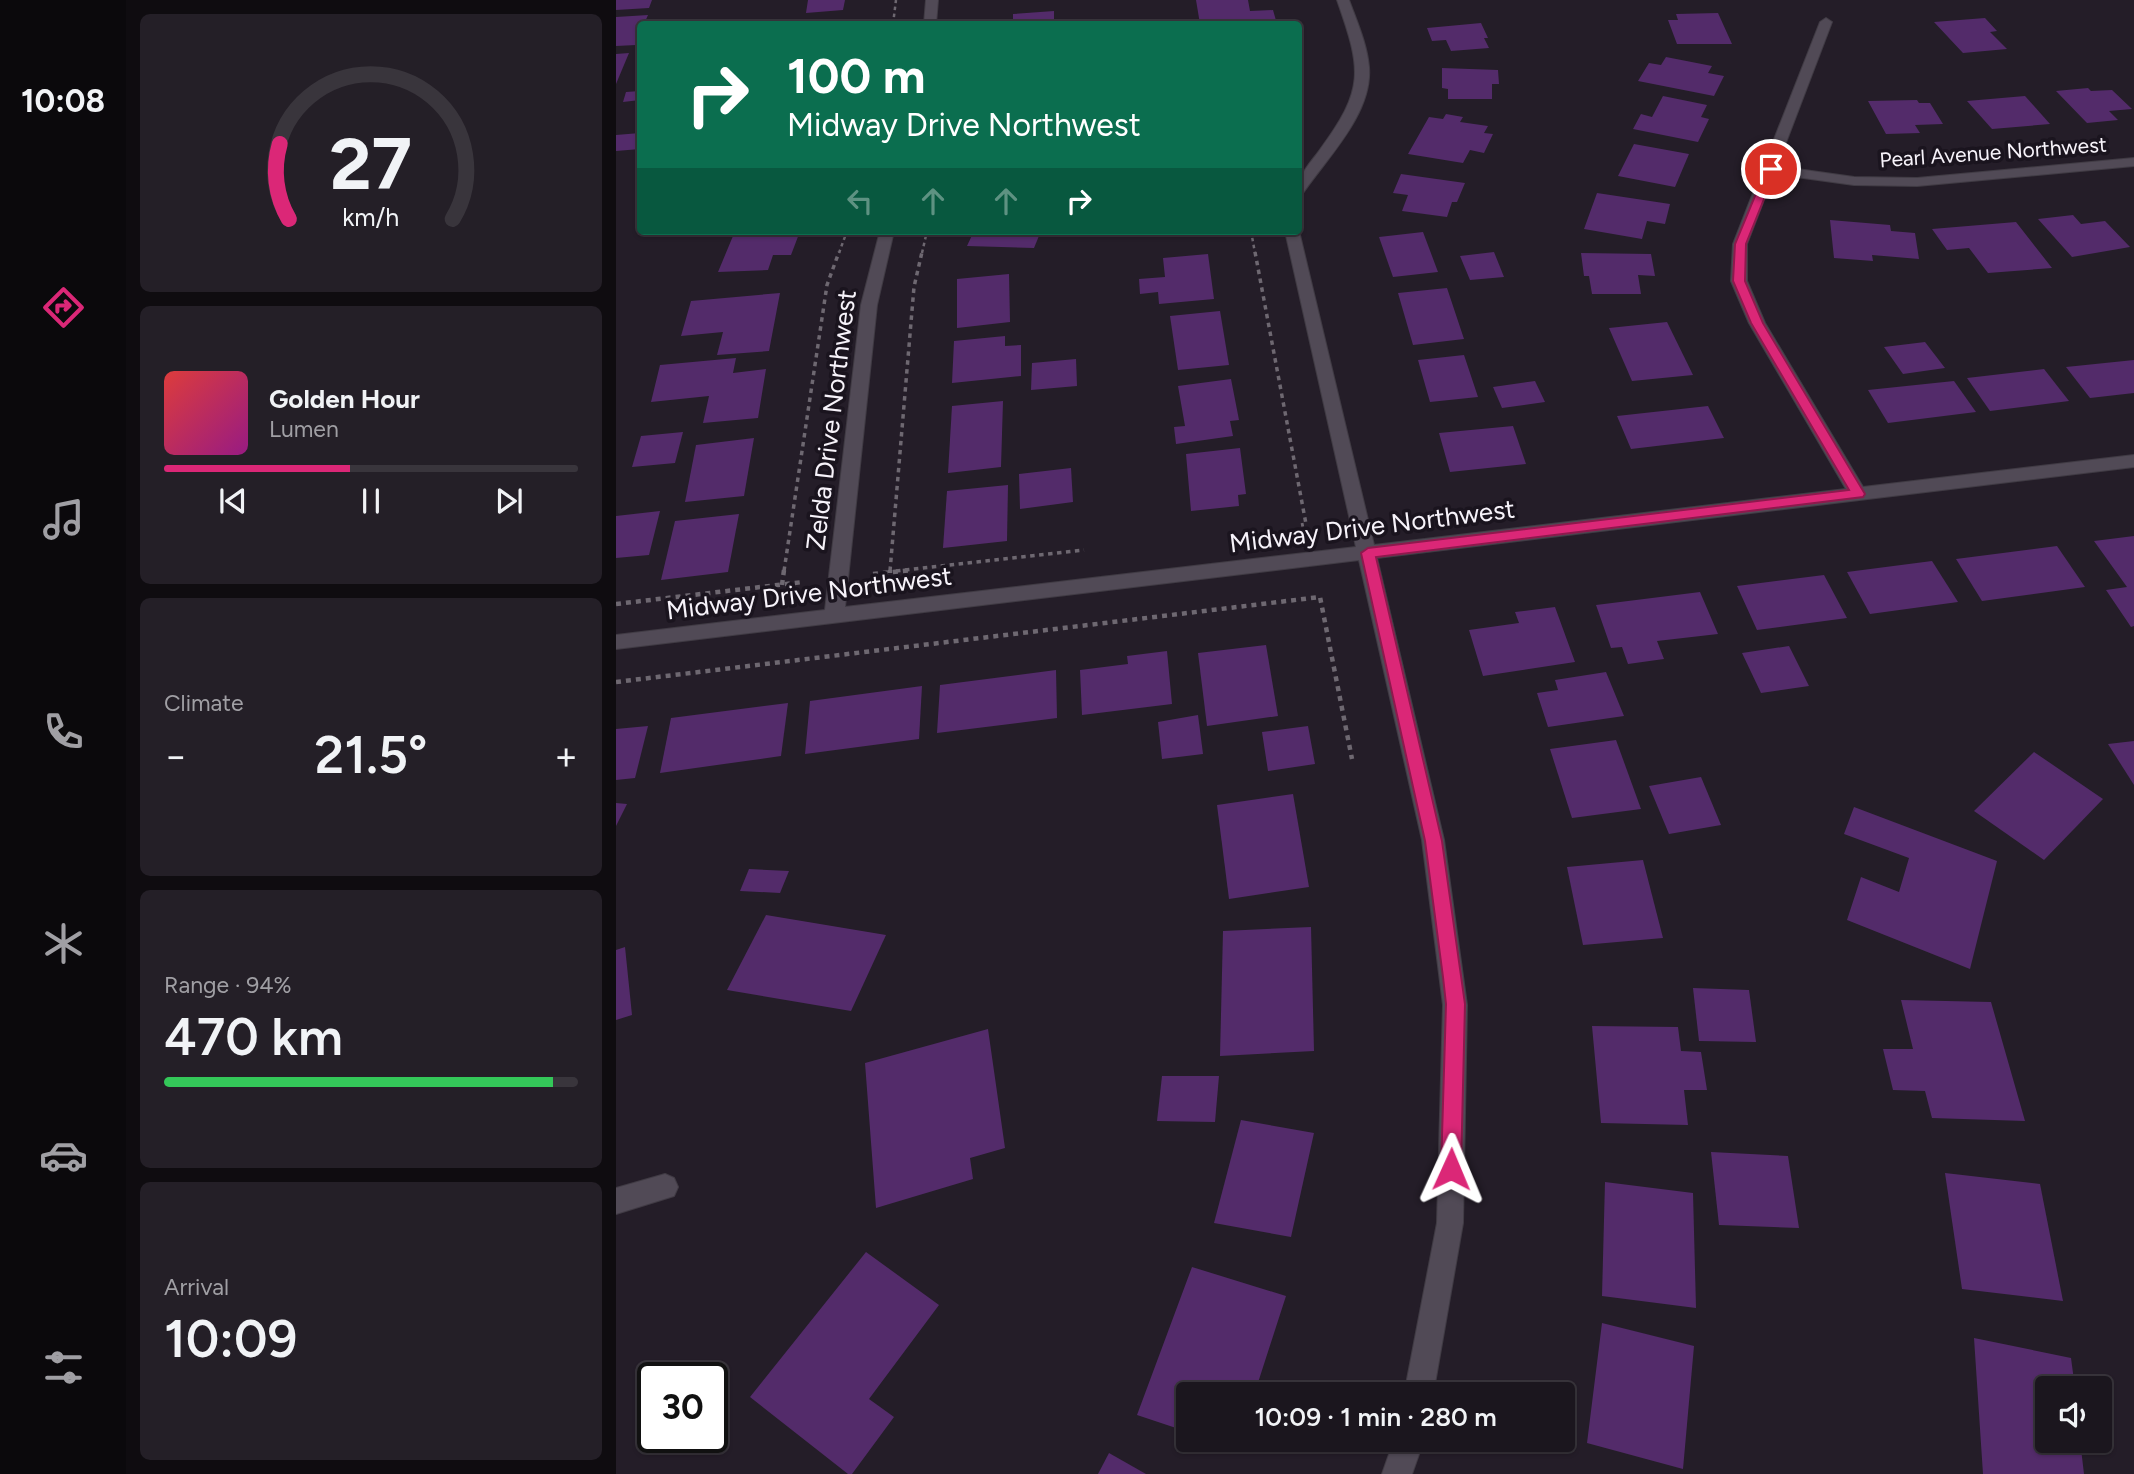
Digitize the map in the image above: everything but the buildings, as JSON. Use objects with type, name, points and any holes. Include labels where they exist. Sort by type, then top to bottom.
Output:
[{"type":"street","points":[[930,21],[932,0]]},
{"type":"street","points":[[1302,184],[1352,112],[1363,79],[1360,52],[1343,0]]},
{"type":"street","points":[[1826,22],[1740,244],[1739,281],[1757,323],[1858,494]]},
{"type":"street","name":"Pearl Avenue Northwest","points":[[1771,169],[1854,181],[1917,182],[2134,162]]},
{"type":"street","name":"Zelda Drive Northwest","points":[[834,616],[869,305],[886,235]]},
{"type":"street","points":[[1293,235],[1433,841],[1455,1004],[1450,1223],[1420,1382]]},
{"type":"street","name":"Midway Drive Northwest","points":[[616,642],[2134,461]]},
{"type":"street","points":[[616,1201],[665,1187]]},
{"type":"street","points":[[1397,1474],[1405,1452]]},
{"type":"path","points":[[893,21],[896,0]]},
{"type":"path","points":[[782,584],[827,285],[846,235]]},
{"type":"path","points":[[891,572],[914,287],[927,235]]},
{"type":"path","points":[[1252,235],[1306,524]]},
{"type":"path","points":[[616,604],[806,582]]},
{"type":"path","points":[[616,682],[1320,597],[1352,759]]},
{"type":"route","points":[[1451,1169],[1455,1004],[1452,977],[1433,841],[1368,553],[1858,494],[1757,323],[1739,281],[1740,244],[1771,169]]}]
